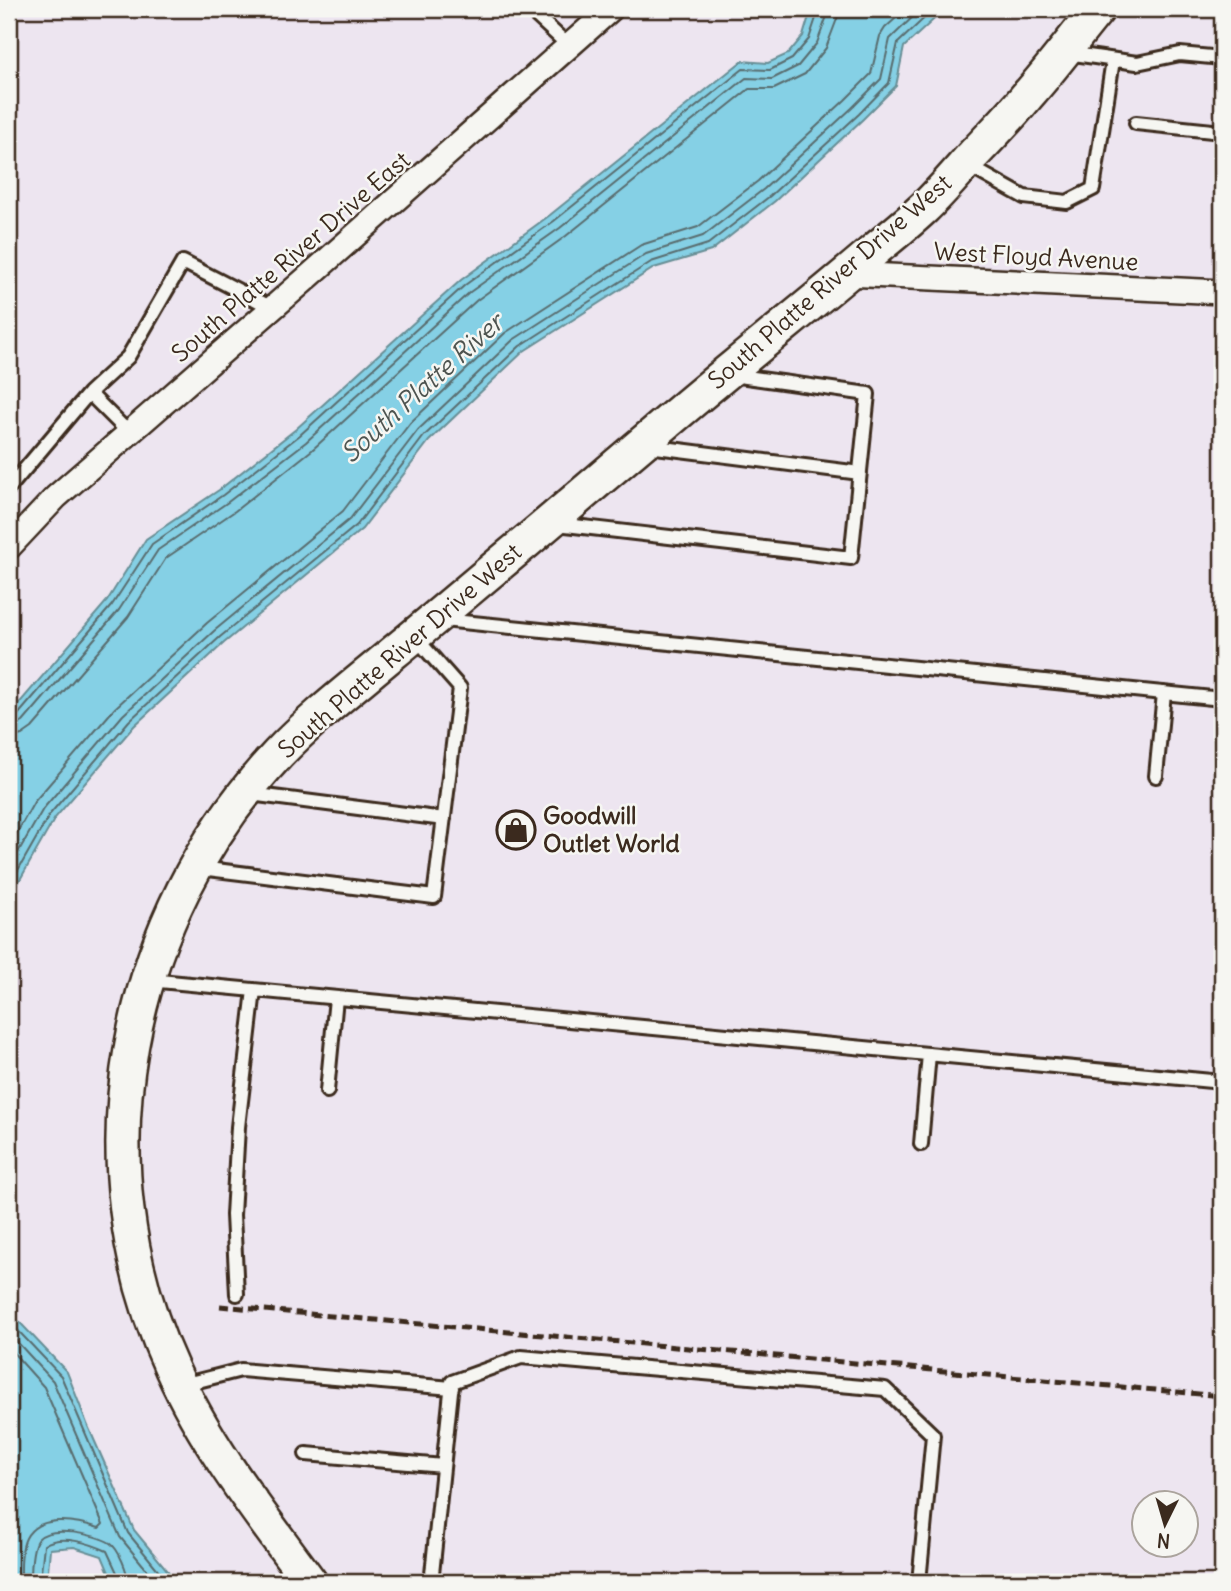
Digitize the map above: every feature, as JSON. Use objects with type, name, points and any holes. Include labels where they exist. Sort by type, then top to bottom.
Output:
[{"type":"street","name":"South Platte River Drive East","points":[[9,547],[56,497],[611,9]]},
{"type":"street","name":"South Platte River Drive West","points":[[310,1582],[209,1440],[180,1386],[156,1332],[135,1264],[124,1181],[124,1097],[130,1049],[146,980],[162,935],[210,843],[278,754],[327,707],[925,207],[1028,95],[1098,9]]},
{"type":"street","name":"West Floyd Avenue","points":[[847,274],[1222,292]]},
{"type":"lane","points":[[529,9],[569,46]]},
{"type":"lane","points":[[1063,52],[1138,63],[1180,54],[1222,58]]},
{"type":"lane","points":[[965,164],[1024,197],[1067,202],[1093,189],[1113,60]]},
{"type":"lane","points":[[1136,123],[1222,132]]},
{"type":"lane","points":[[9,488],[89,393],[128,357],[183,262],[272,308]]},
{"type":"lane","points":[[548,523],[851,558],[868,394],[725,374]]},
{"type":"lane","points":[[89,393],[129,433]]},
{"type":"lane","points":[[640,445],[860,474]]},
{"type":"lane","points":[[424,627],[1222,699]]},
{"type":"lane","points":[[197,867],[433,897],[460,688],[424,627]]},
{"type":"lane","points":[[1156,776],[1164,693]]},
{"type":"lane","points":[[246,793],[444,819]]},
{"type":"lane","points":[[146,980],[1222,1082]]},
{"type":"lane","points":[[237,1294],[233,1215],[238,1126],[254,990]]},
{"type":"lane","points":[[327,1091],[336,998]]},
{"type":"lane","points":[[921,1144],[929,1054]]},
{"type":"lane","points":[[436,1582],[432,1574],[452,1382],[521,1357],[886,1389],[933,1435],[919,1582]]},
{"type":"lane","points":[[180,1386],[241,1370],[452,1388]]},
{"type":"lane","points":[[306,1454],[443,1466]]},
{"type":"water","name":"South Platte River","points":[[816,9],[945,9],[904,47],[896,86],[775,201],[711,251],[654,268],[524,351],[429,441],[362,529],[224,643],[134,726],[55,818],[9,899],[9,715],[107,601],[146,539],[219,490],[296,429],[461,280],[550,215],[742,61],[768,63],[788,54],[803,36],[810,13]]},
{"type":"water","points":[[9,1311],[67,1372],[134,1530],[177,1582],[113,1582],[102,1556],[74,1547],[50,1549],[47,1582],[9,1582]]},
{"type":"railway","points":[[220,1306],[1222,1396]]},
{"type":"place","name":"Goodwill Outlet World","points":[[516,830]]}]
